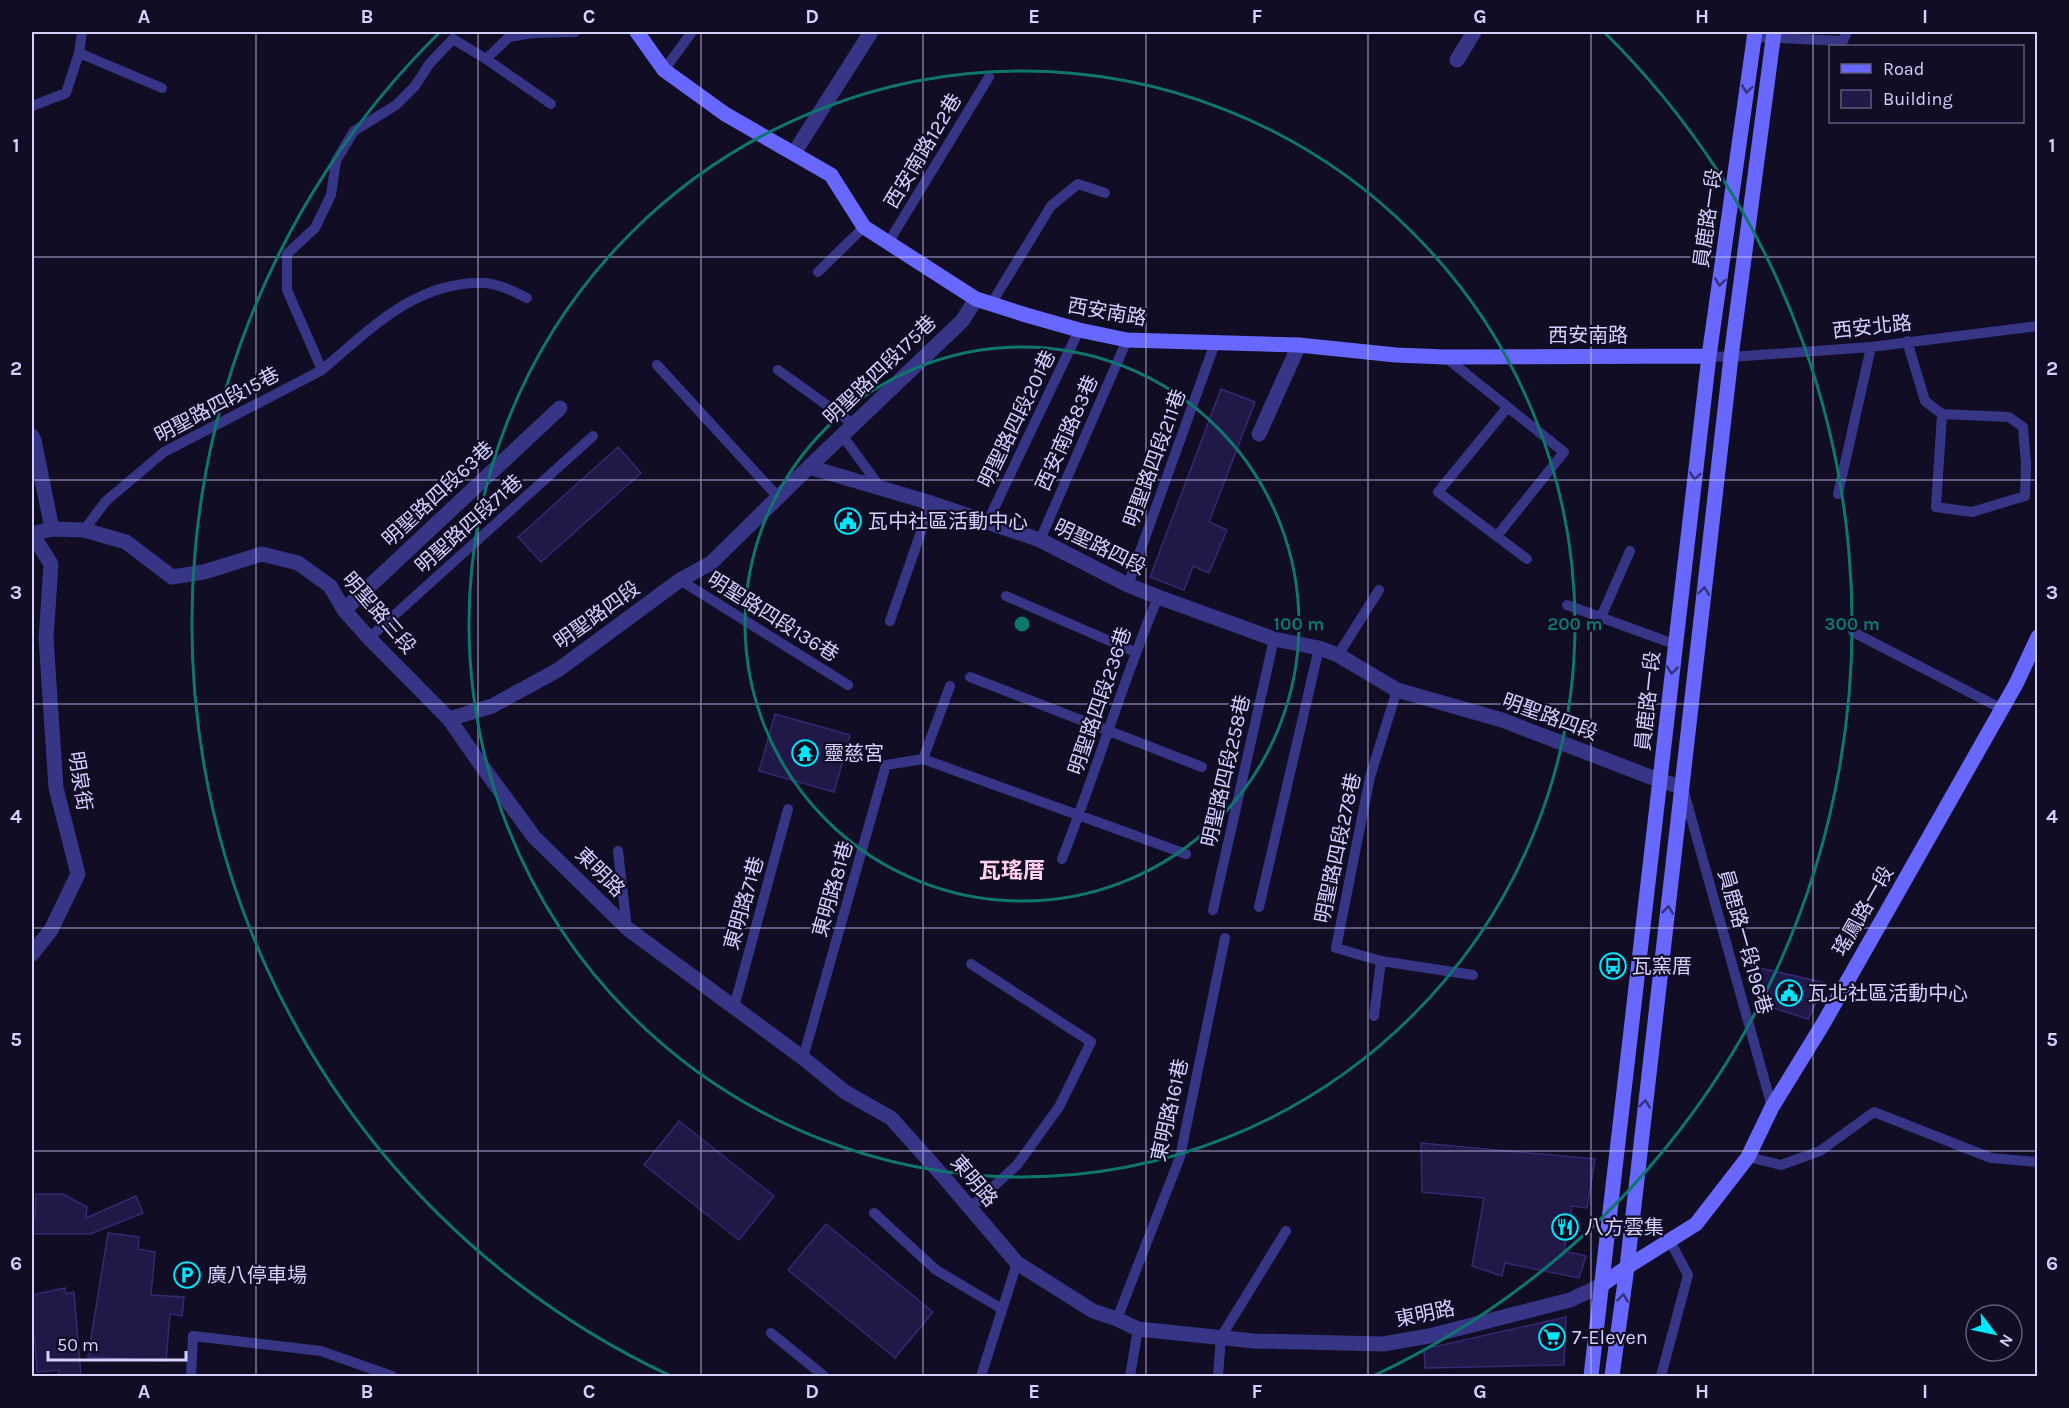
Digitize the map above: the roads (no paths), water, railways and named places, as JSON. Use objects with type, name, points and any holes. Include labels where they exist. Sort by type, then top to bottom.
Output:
[{"type":"main road","name":"西安南路","points":[[637,32],[664,70],[725,114],[831,175],[864,227],[983,302],[1079,330],[1128,340],[1299,345],[1396,355],[1444,357],[1709,356]]},
{"type":"main road","name":"員鹿路一段","points":[[1591,1377],[1709,356],[1755,34]]},
{"type":"main road","name":"員鹿路一段","points":[[1612,1377],[1627,1267],[1731,357],[1774,34]]},
{"type":"main road","name":"瑤鳳路一段","points":[[1602,1286],[1627,1267],[1695,1224],[1748,1157],[1772,1107],[1823,1024],[2016,684],[2037,637]]},
{"type":"street","points":[[794,153],[871,32]]},
{"type":"street","points":[[1457,60],[1474,32]]},
{"type":"street","name":"明聖路四段175巷","points":[[809,467],[983,302]]},
{"type":"street","points":[[1259,434],[1299,345]]},
{"type":"street","name":"明聖路四段63巷","points":[[344,610],[560,408]]},
{"type":"street","points":[[32,436],[52,529]]},
{"type":"street","name":"明聖路四段","points":[[450,719],[492,706],[558,670],[680,580],[711,563],[809,467],[931,503],[1040,540],[1128,585],[1158,597],[1274,639],[1319,648],[1338,655],[1397,690],[1502,720],[1682,787]]},
{"type":"street","name":"明聖路三段","points":[[32,534],[52,529],[84,530],[126,542],[172,578],[204,572],[261,554],[298,563],[330,586],[344,610],[369,638],[450,719]]},
{"type":"street","name":"明泉街","points":[[32,534],[51,564],[46,639],[56,788],[78,874],[51,930],[32,954]]},
{"type":"street","name":"東明路","points":[[450,719],[478,762],[534,837],[627,929],[803,1058],[845,1092],[891,1118],[1017,1263],[1093,1311],[1138,1329],[1254,1341],[1383,1344],[1429,1336],[1570,1300],[1602,1286]]},
{"type":"lane","points":[[37,105],[66,93],[79,53],[82,32]]},
{"type":"lane","points":[[486,59],[509,38],[532,32],[574,32]]},
{"type":"lane","points":[[664,70],[692,32]]},
{"type":"lane","points":[[1755,34],[1843,41],[1847,32]]},
{"type":"lane","points":[[321,370],[287,290],[287,254],[315,228],[331,195],[336,161],[354,131],[396,105],[415,86],[430,63],[453,39],[551,104]]},
{"type":"lane","points":[[79,53],[162,88]]},
{"type":"lane","name":"西安南路122巷","points":[[888,243],[989,77]]},
{"type":"lane","points":[[983,302],[1051,206],[1078,184],[1105,193]]},
{"type":"lane","points":[[818,272],[864,227]]},
{"type":"lane","name":"明聖路四段15巷","points":[[84,530],[106,501],[164,452],[321,370],[381,319],[407,302],[434,290],[484,283],[504,287],[527,298]]},
{"type":"lane","name":"西安北路","points":[[1709,356],[1731,357],[1871,347],[2037,326]]},
{"type":"lane","name":"明聖路四段201巷","points":[[987,523],[1079,330]]},
{"type":"lane","name":"西安南路83巷","points":[[1040,540],[1128,340]]},
{"type":"lane","points":[[1907,341],[1924,401],[1942,414],[2009,417],[2023,427],[2026,464],[2025,496],[1972,512],[1936,507],[1942,414]]},
{"type":"lane","name":"明聖路四段211巷","points":[[1128,585],[1215,343]]},
{"type":"lane","points":[[1838,494],[1871,347]]},
{"type":"lane","points":[[1444,357],[1564,452],[1497,536]]},
{"type":"lane","points":[[657,365],[778,497]]},
{"type":"lane","points":[[778,370],[848,430],[880,487]]},
{"type":"lane","points":[[1508,408],[1438,492],[1527,559]]},
{"type":"lane","name":"明聖路四段71巷","points":[[369,638],[593,436]]},
{"type":"lane","points":[[890,621],[931,503]]},
{"type":"lane","points":[[1601,617],[1630,551]]},
{"type":"lane","name":"明聖路四段136巷","points":[[680,580],[848,685]]},
{"type":"lane","points":[[1338,655],[1379,590]]},
{"type":"lane","points":[[1006,596],[1135,652]]},
{"type":"lane","name":"明聖路四段236巷","points":[[1062,859],[1079,817],[1135,652],[1158,597]]},
{"type":"lane","points":[[1567,604],[1674,644]]},
{"type":"lane","points":[[1853,632],[2002,709]]},
{"type":"lane","name":"明聖路四段258巷","points":[[1213,910],[1274,639]]},
{"type":"lane","points":[[1259,907],[1319,648]]},
{"type":"lane","points":[[970,677],[1202,766]]},
{"type":"lane","points":[[950,686],[923,759],[1186,854]]},
{"type":"lane","name":"明聖路四段278巷","points":[[1397,690],[1370,777],[1336,948],[1381,961],[1473,975]]},
{"type":"lane","name":"東明路81巷","points":[[803,1058],[886,765],[923,759]]},
{"type":"lane","name":"員鹿路一段196巷","points":[[1682,787],[1772,1107]]},
{"type":"lane","name":"東明路71巷","points":[[734,1007],[788,810]]},
{"type":"lane","points":[[618,850],[627,929]]},
{"type":"lane","name":"東明路161巷","points":[[1117,1319],[1180,1158],[1225,938]]},
{"type":"lane","points":[[1374,1016],[1381,961]]},
{"type":"lane","points":[[970,1208],[1017,1165],[1059,1107],[1091,1042],[971,964]]},
{"type":"lane","points":[[1748,1157],[1781,1165],[1820,1151],[1874,1112],[1992,1158],[2037,1162]]},
{"type":"lane","points":[[874,1213],[936,1270],[1002,1309]]},
{"type":"lane","points":[[1218,1377],[1221,1337],[1286,1231]]},
{"type":"lane","points":[[1661,1377],[1688,1275],[1670,1241]]},
{"type":"lane","points":[[981,1377],[1017,1263]]},
{"type":"lane","points":[[1130,1377],[1138,1329]]},
{"type":"lane","points":[[771,1333],[824,1377]]},
{"type":"lane","points":[[191,1377],[193,1336],[321,1351],[392,1377]]},
{"type":"place","name":"瓦中社區活動中心","points":[[848,521]]},
{"type":"place","name":"靈慈宮","points":[[805,753]]},
{"type":"place","name":"瓦窯厝","points":[[1613,966]]},
{"type":"place","name":"瓦北社區活動中心","points":[[1789,993]]},
{"type":"place","name":"八方雲集","points":[[1565,1227]]},
{"type":"place","name":"廣八停車場","points":[[187,1275]]},
{"type":"place","name":"7-Eleven","points":[[1552,1337]]},
{"type":"district","name":"瓦瑤厝","points":[[1012,871]]}]
